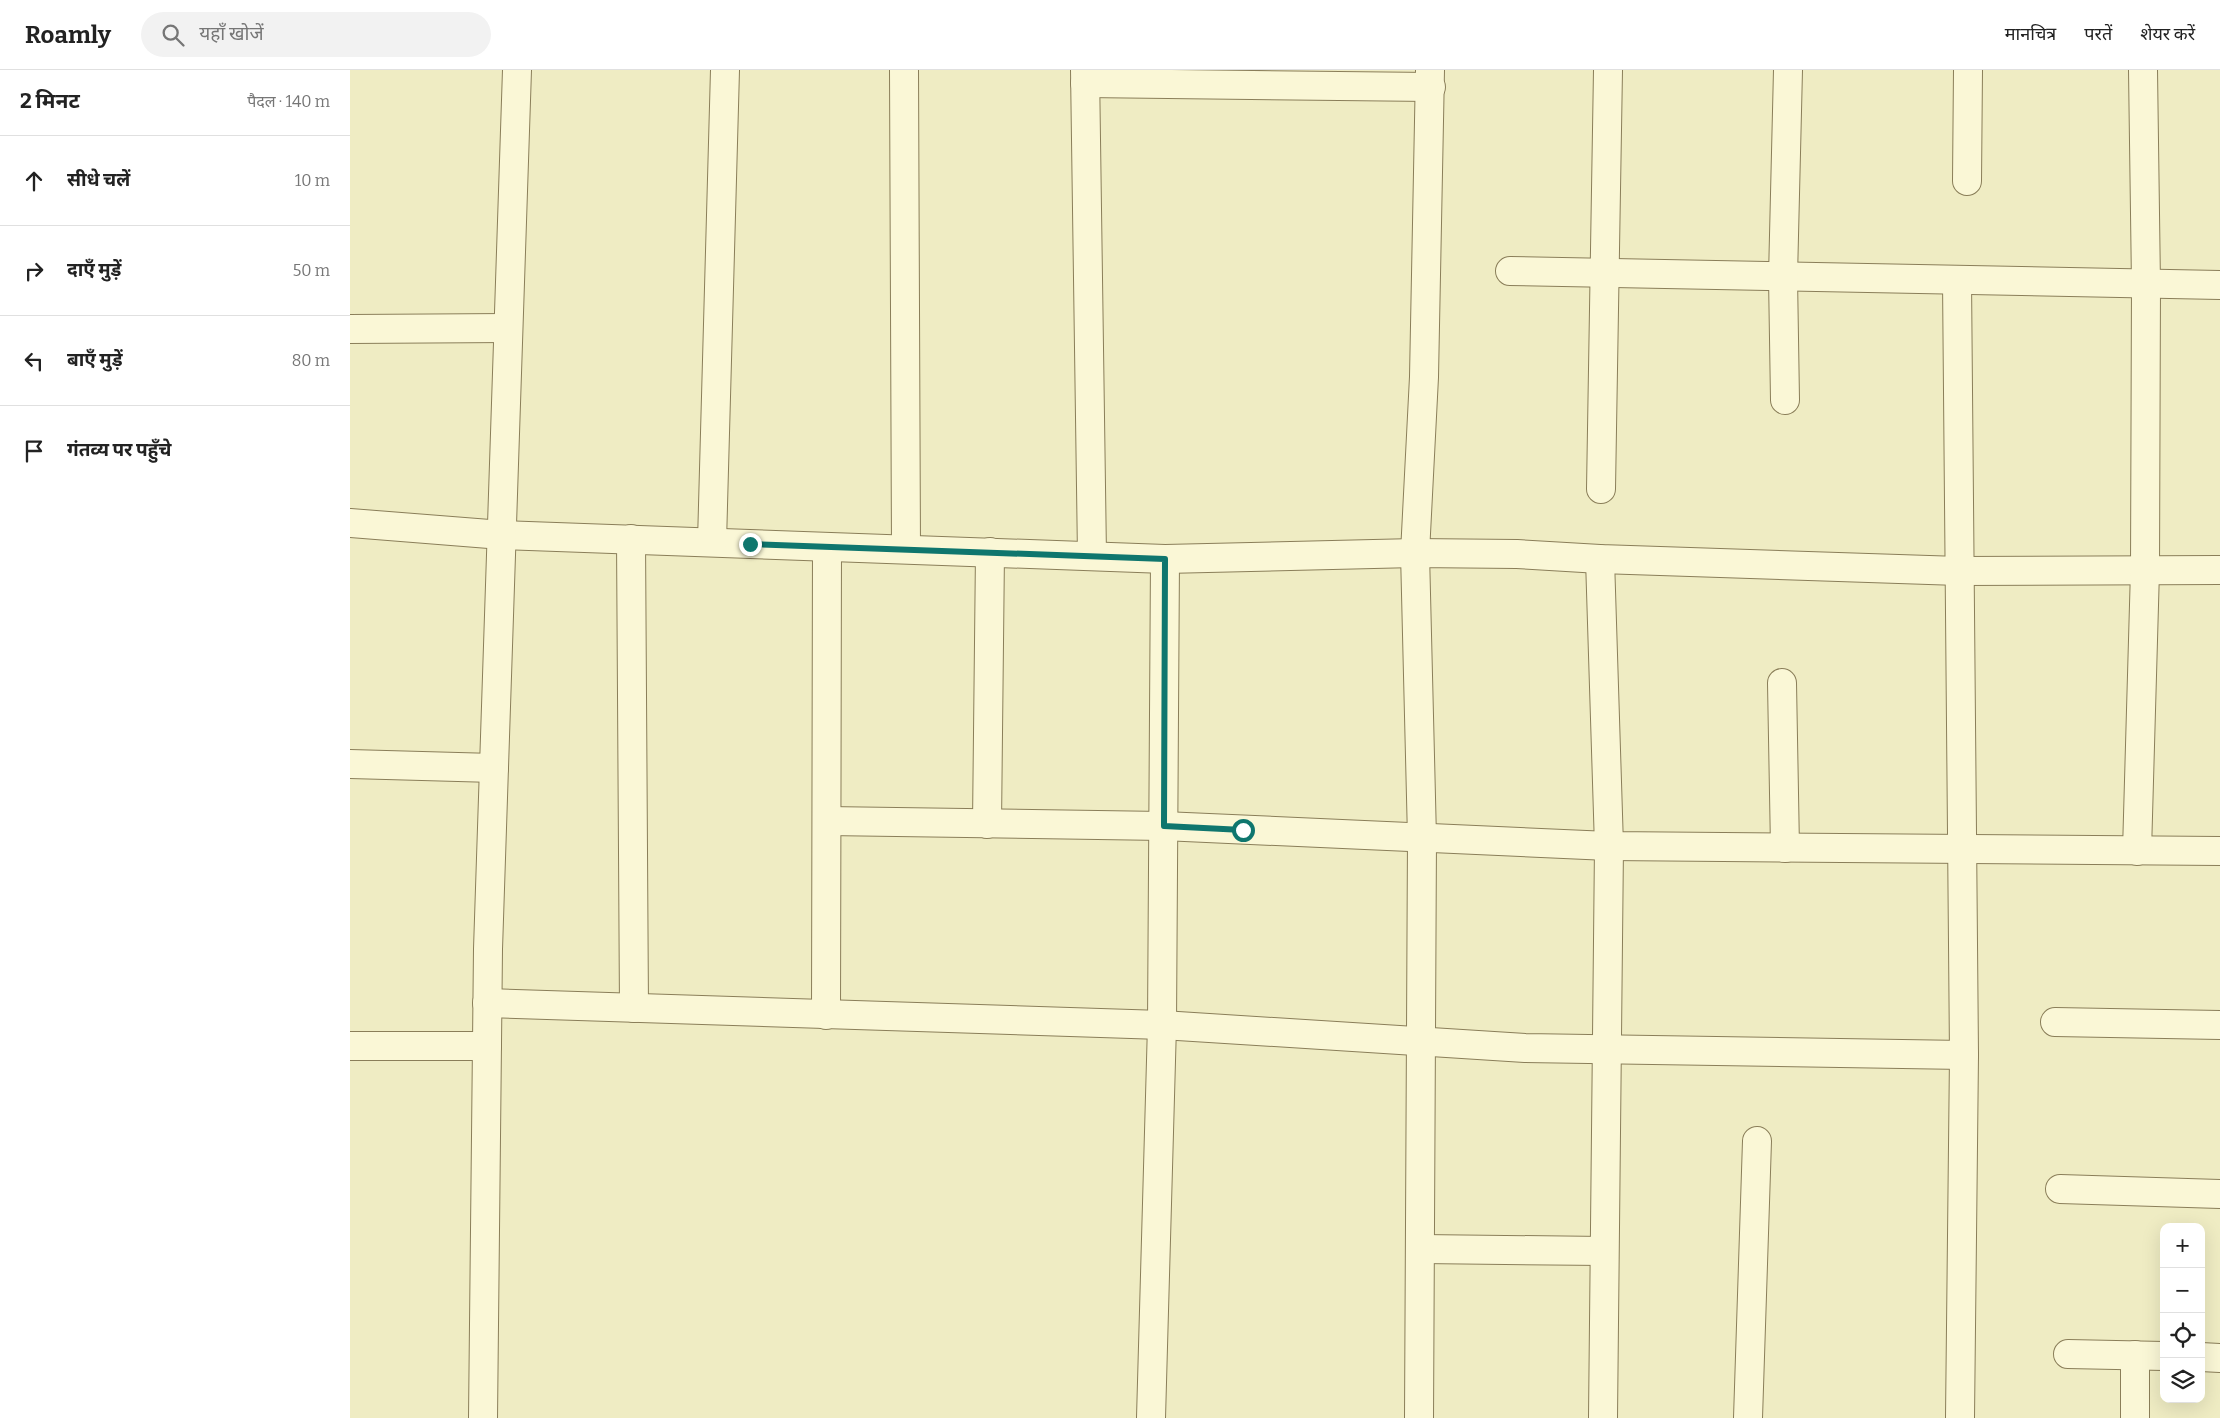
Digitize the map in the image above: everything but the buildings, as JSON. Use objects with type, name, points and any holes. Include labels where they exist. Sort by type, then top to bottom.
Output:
[{"type":"street","points":[[483,1418],[487,1003],[517,70]]},
{"type":"street","points":[[712,542],[725,70]]},
{"type":"street","points":[[904,70],[906,549]]},
{"type":"street","points":[[1601,489],[1608,70]]},
{"type":"street","points":[[1785,400],[1783,277],[1788,70]]},
{"type":"street","points":[[1967,181],[1968,70]]},
{"type":"street","points":[[2137,851],[2145,570],[2146,284],[2143,70]]},
{"type":"street","points":[[1092,556],[1085,77],[1430,78],[1424,377],[1415,553],[1422,838],[1419,1418]]},
{"type":"street","points":[[1510,271],[2220,285]]},
{"type":"street","points":[[1957,280],[1964,1055],[1960,1418]]},
{"type":"street","points":[[350,329],[508,328]]},
{"type":"street","points":[[350,522],[502,535],[1165,559],[1415,553],[1517,554],[1600,559],[1959,571],[2220,570]]},
{"type":"street","points":[[631,540],[634,1008]]},
{"type":"street","points":[[826,1015],[827,547]]},
{"type":"street","points":[[987,824],[990,552]]},
{"type":"street","points":[[1151,1418],[1162,1026],[1165,559]]},
{"type":"street","points":[[1600,559],[1609,846],[1603,1418]]},
{"type":"street","points":[[1782,682],[1785,848]]},
{"type":"street","points":[[350,764],[494,768]]},
{"type":"street","points":[[827,821],[1164,826],[1609,846],[2220,852]]},
{"type":"street","points":[[487,1003],[1162,1026],[1526,1048],[1964,1055]]},
{"type":"street","points":[[2055,1022],[2220,1025]]},
{"type":"street","points":[[350,1046],[487,1046]]},
{"type":"street","points":[[1748,1418],[1757,1141]]},
{"type":"street","points":[[2060,1190],[2220,1194]]},
{"type":"street","points":[[1421,1249],[1604,1251]]},
{"type":"street","points":[[2068,1354],[2160,1356]]},
{"type":"street","points":[[2135,1355],[2135,1418]]},
{"type":"street","points":[[2205,1357],[2220,1358]]},
{"type":"route","points":[[750,544],[1165,559],[1164,826],[1243,830]]}]
